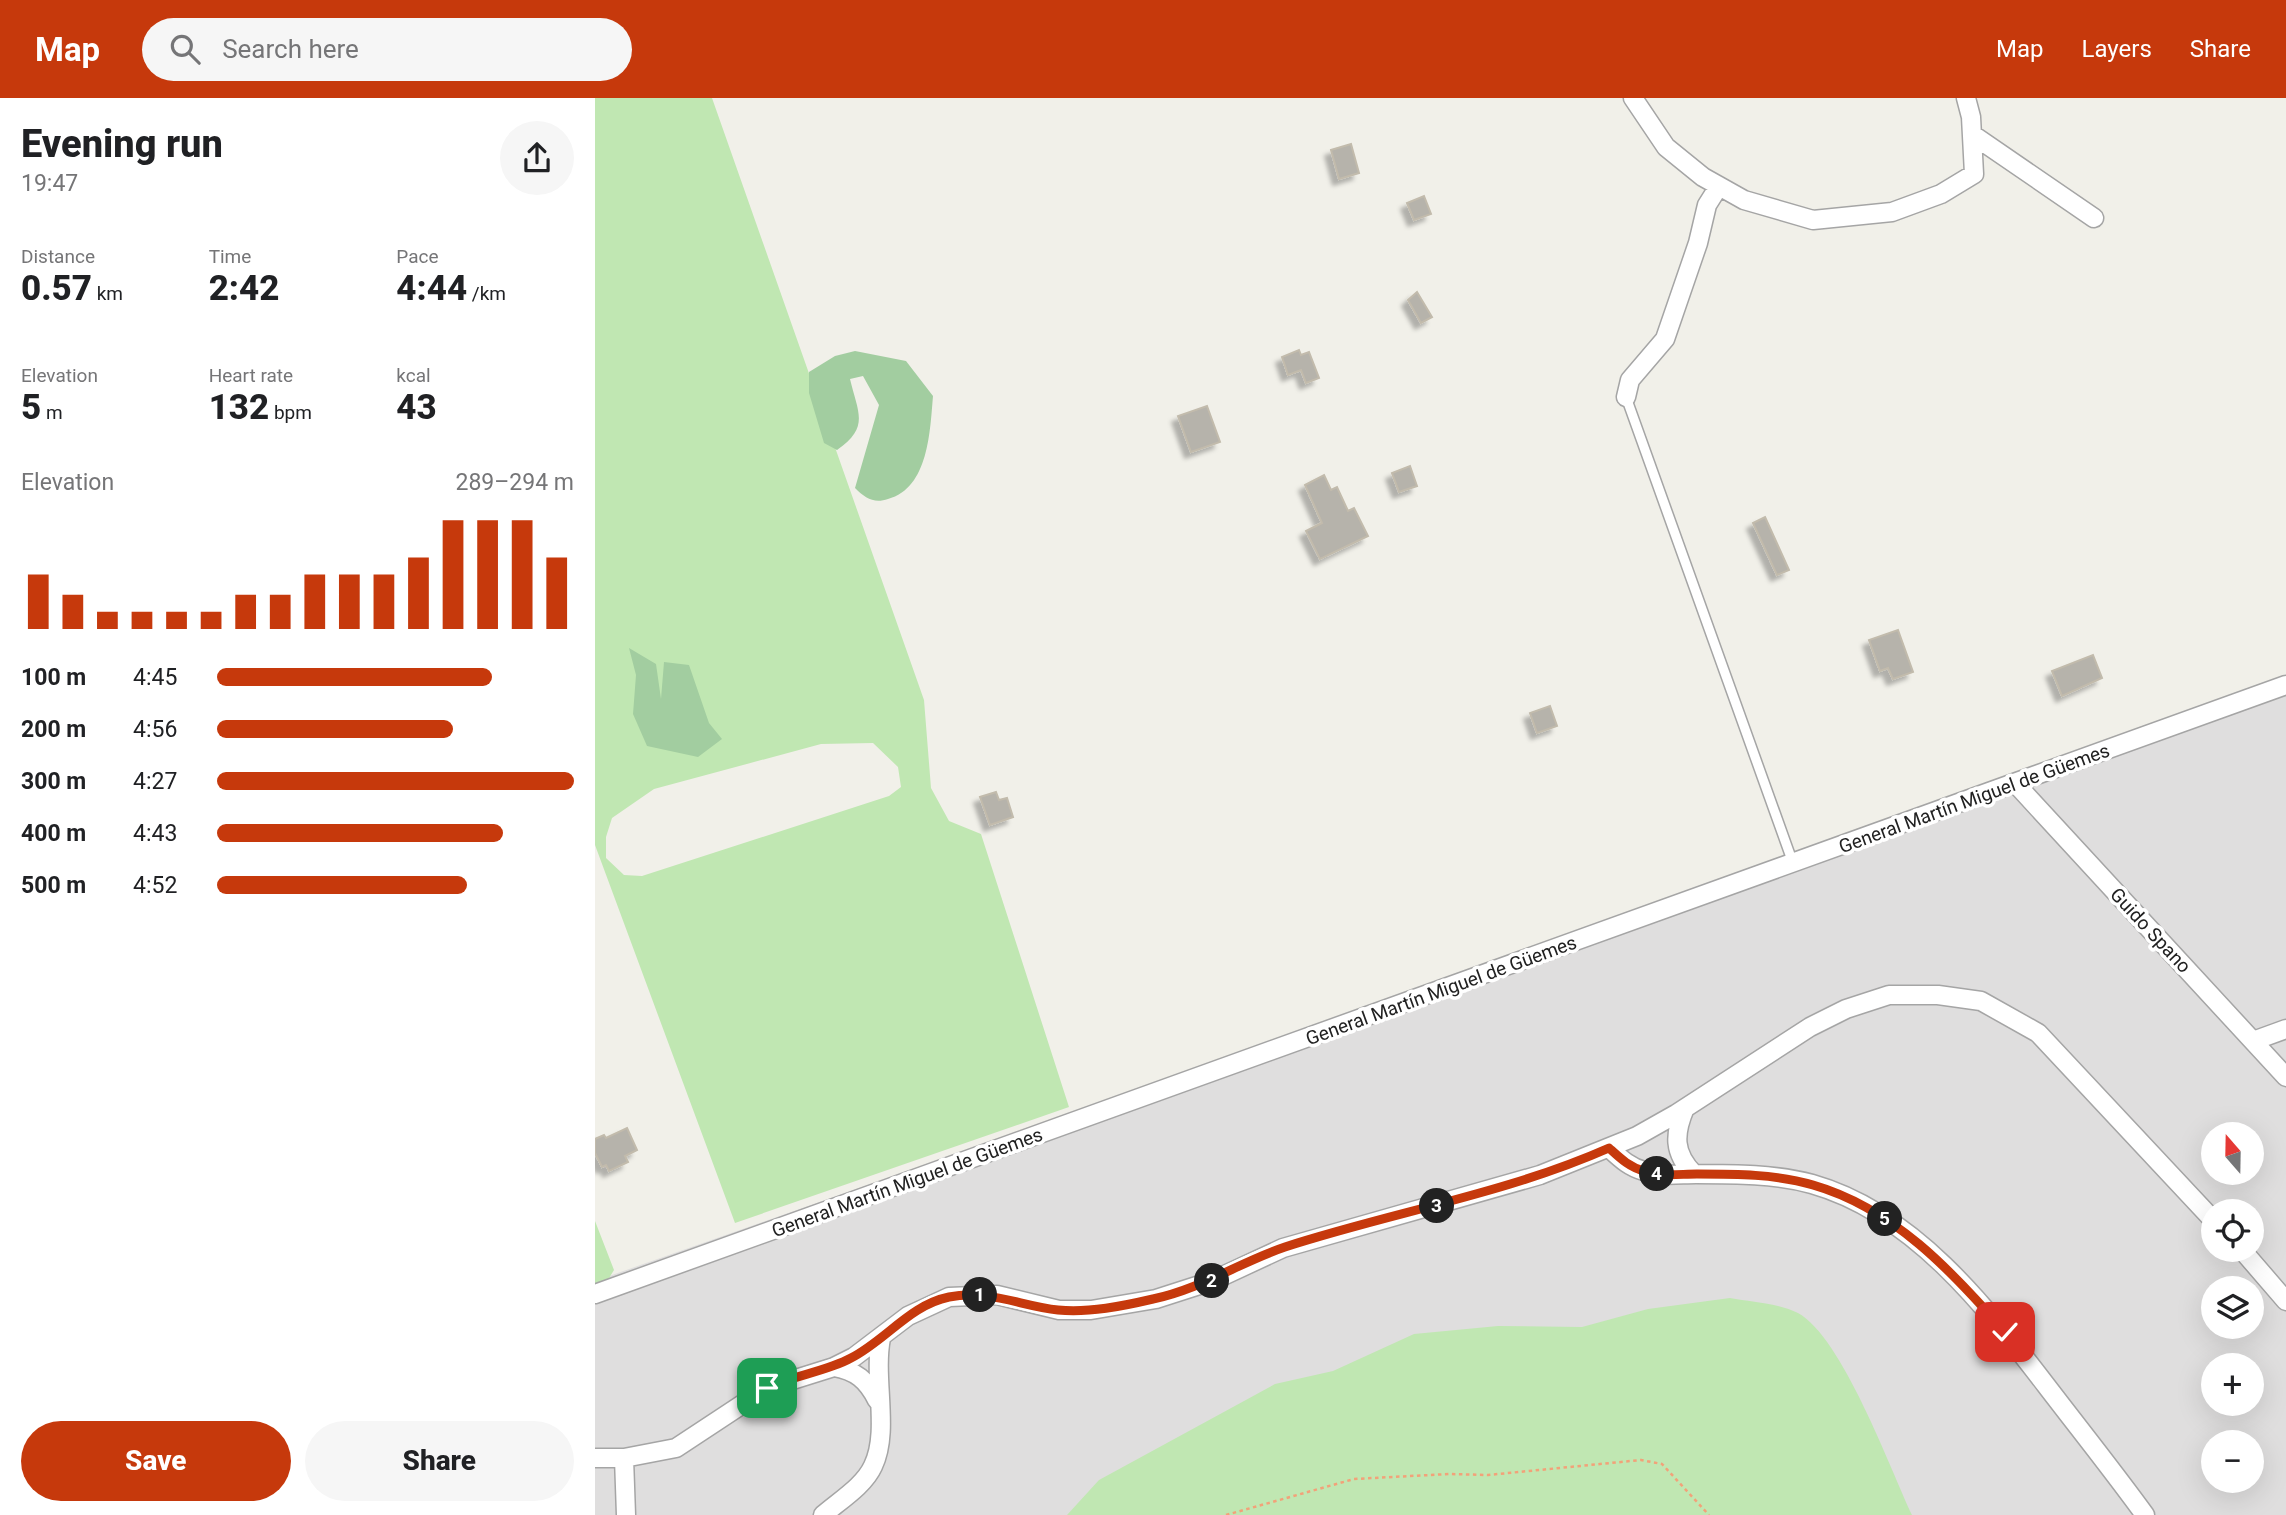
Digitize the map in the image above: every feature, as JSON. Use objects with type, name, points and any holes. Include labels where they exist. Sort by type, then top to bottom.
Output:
[{"type":"street","points":[[1633,98],[1666,147],[1719,186],[1744,201],[1813,220],[1892,212],[1941,194],[1975,174],[1973,135],[1966,98]]},
{"type":"street","points":[[1973,135],[2094,218]]},
{"type":"street","points":[[1626,397],[1630,380],[1665,339],[1698,243],[1707,205],[1719,186]]},
{"type":"street","name":"General Martín Miguel de Güemes","points":[[595,1294],[2286,685]]},
{"type":"street","name":"Guido Spano","points":[[2015,783],[2286,1077]]},
{"type":"street","points":[[595,1458],[624,1458],[677,1448],[767,1388],[834,1367],[881,1338],[908,1316],[949,1297],[997,1296],[1059,1310],[1091,1310],[1156,1299],[1212,1281],[1283,1248],[1491,1191],[1609,1148],[1685,1108],[1789,1040],[1846,1009],[1902,993],[1981,1001],[2038,1033],[2201,1207]]},
{"type":"street","points":[[2253,1041],[2286,1029]]},
{"type":"street","points":[[1685,1108],[1679,1123],[1676,1145],[1684,1164],[1694,1174]]},
{"type":"street","points":[[1609,1148],[1627,1164],[1645,1172],[1665,1175],[1754,1176],[1811,1184],[1843,1195],[1898,1227],[1922,1246],[1997,1323],[2145,1515]]},
{"type":"street","points":[[2252,1262],[2286,1301]]},
{"type":"street","points":[[823,1515],[873,1467],[880,1437],[877,1370],[881,1338]]},
{"type":"street","points":[[834,1367],[859,1375],[869,1384],[877,1400]]},
{"type":"street","points":[[624,1458],[626,1515]]},
{"type":"lane","points":[[1626,397],[1793,863]]},
{"type":"path","points":[[1226,1515],[1354,1479],[1449,1474],[1488,1475],[1641,1460],[1662,1464],[1709,1515]]},
{"type":"shaded area","points":[[2286,686],[2286,1515],[595,1515],[595,1281]]},
{"type":"green space","points":[[595,98],[712,98],[924,700],[931,788],[949,821],[981,834],[1069,1107],[735,1223],[595,845]],"holes":[[[873,743],[898,767],[901,787],[889,796],[642,876],[624,875],[606,858],[606,837],[612,818],[654,789],[821,744]]]},
{"type":"green space","points":[[855,351],[906,361],[933,396],[928,441],[919,471],[902,493],[878,501],[862,495],[855,488],[879,405],[863,376],[850,379],[858,410],[858,426],[847,442],[837,450],[824,443],[809,393],[809,372],[835,356]]},
{"type":"green space","points":[[629,648],[656,664],[661,699],[664,662],[689,665],[709,723],[722,739],[698,757],[647,746],[633,714],[636,675]]},
{"type":"green space","points":[[595,1221],[614,1270],[606,1283],[595,1285]]},
{"type":"green space","points":[[1730,1298],[1790,1310],[1815,1327],[1848,1375],[1912,1515],[1067,1515],[1099,1480],[1275,1384],[1333,1371],[1414,1334],[1498,1326],[1582,1327],[1648,1309]]},
{"type":"building","points":[[1351,144],[1359,173],[1339,179],[1331,150]]},
{"type":"building","points":[[1424,196],[1431,214],[1414,220],[1407,203]]},
{"type":"building","points":[[1417,292],[1432,317],[1421,323],[1408,300]]},
{"type":"building","points":[[1299,350],[1301,355],[1309,352],[1319,378],[1306,383],[1301,370],[1288,375],[1282,357]]},
{"type":"building","points":[[1207,406],[1220,442],[1191,452],[1178,416]]},
{"type":"building","points":[[1410,466],[1417,486],[1399,492],[1392,473]]},
{"type":"building","points":[[1324,475],[1331,490],[1337,487],[1348,511],[1354,508],[1368,536],[1320,559],[1306,531],[1322,523],[1305,485]]},
{"type":"building","points":[[1765,517],[1789,570],[1777,575],[1753,523]]},
{"type":"building","points":[[1898,630],[1913,672],[1893,679],[1888,668],[1880,671],[1869,640]]},
{"type":"building","points":[[2093,655],[2102,678],[2062,696],[2052,671]]},
{"type":"building","points":[[1550,706],[1557,726],[1537,733],[1530,713]]},
{"type":"building","points":[[996,792],[999,800],[1007,798],[1013,817],[990,825],[980,797]]},
{"type":"building","points":[[627,1128],[637,1150],[625,1156],[628,1162],[609,1171],[606,1165],[602,1167],[595,1153],[595,1139],[604,1135],[606,1138]]},
{"type":"route","points":[[767,1388],[834,1367],[872,1346],[927,1304],[949,1297],[975,1294],[997,1296],[1059,1310],[1091,1310],[1156,1299],[1212,1281],[1283,1248],[1491,1191],[1609,1148],[1627,1164],[1645,1172],[1776,1178],[1811,1184],[1843,1195],[1898,1227],[1922,1246],[2005,1332]]}]
